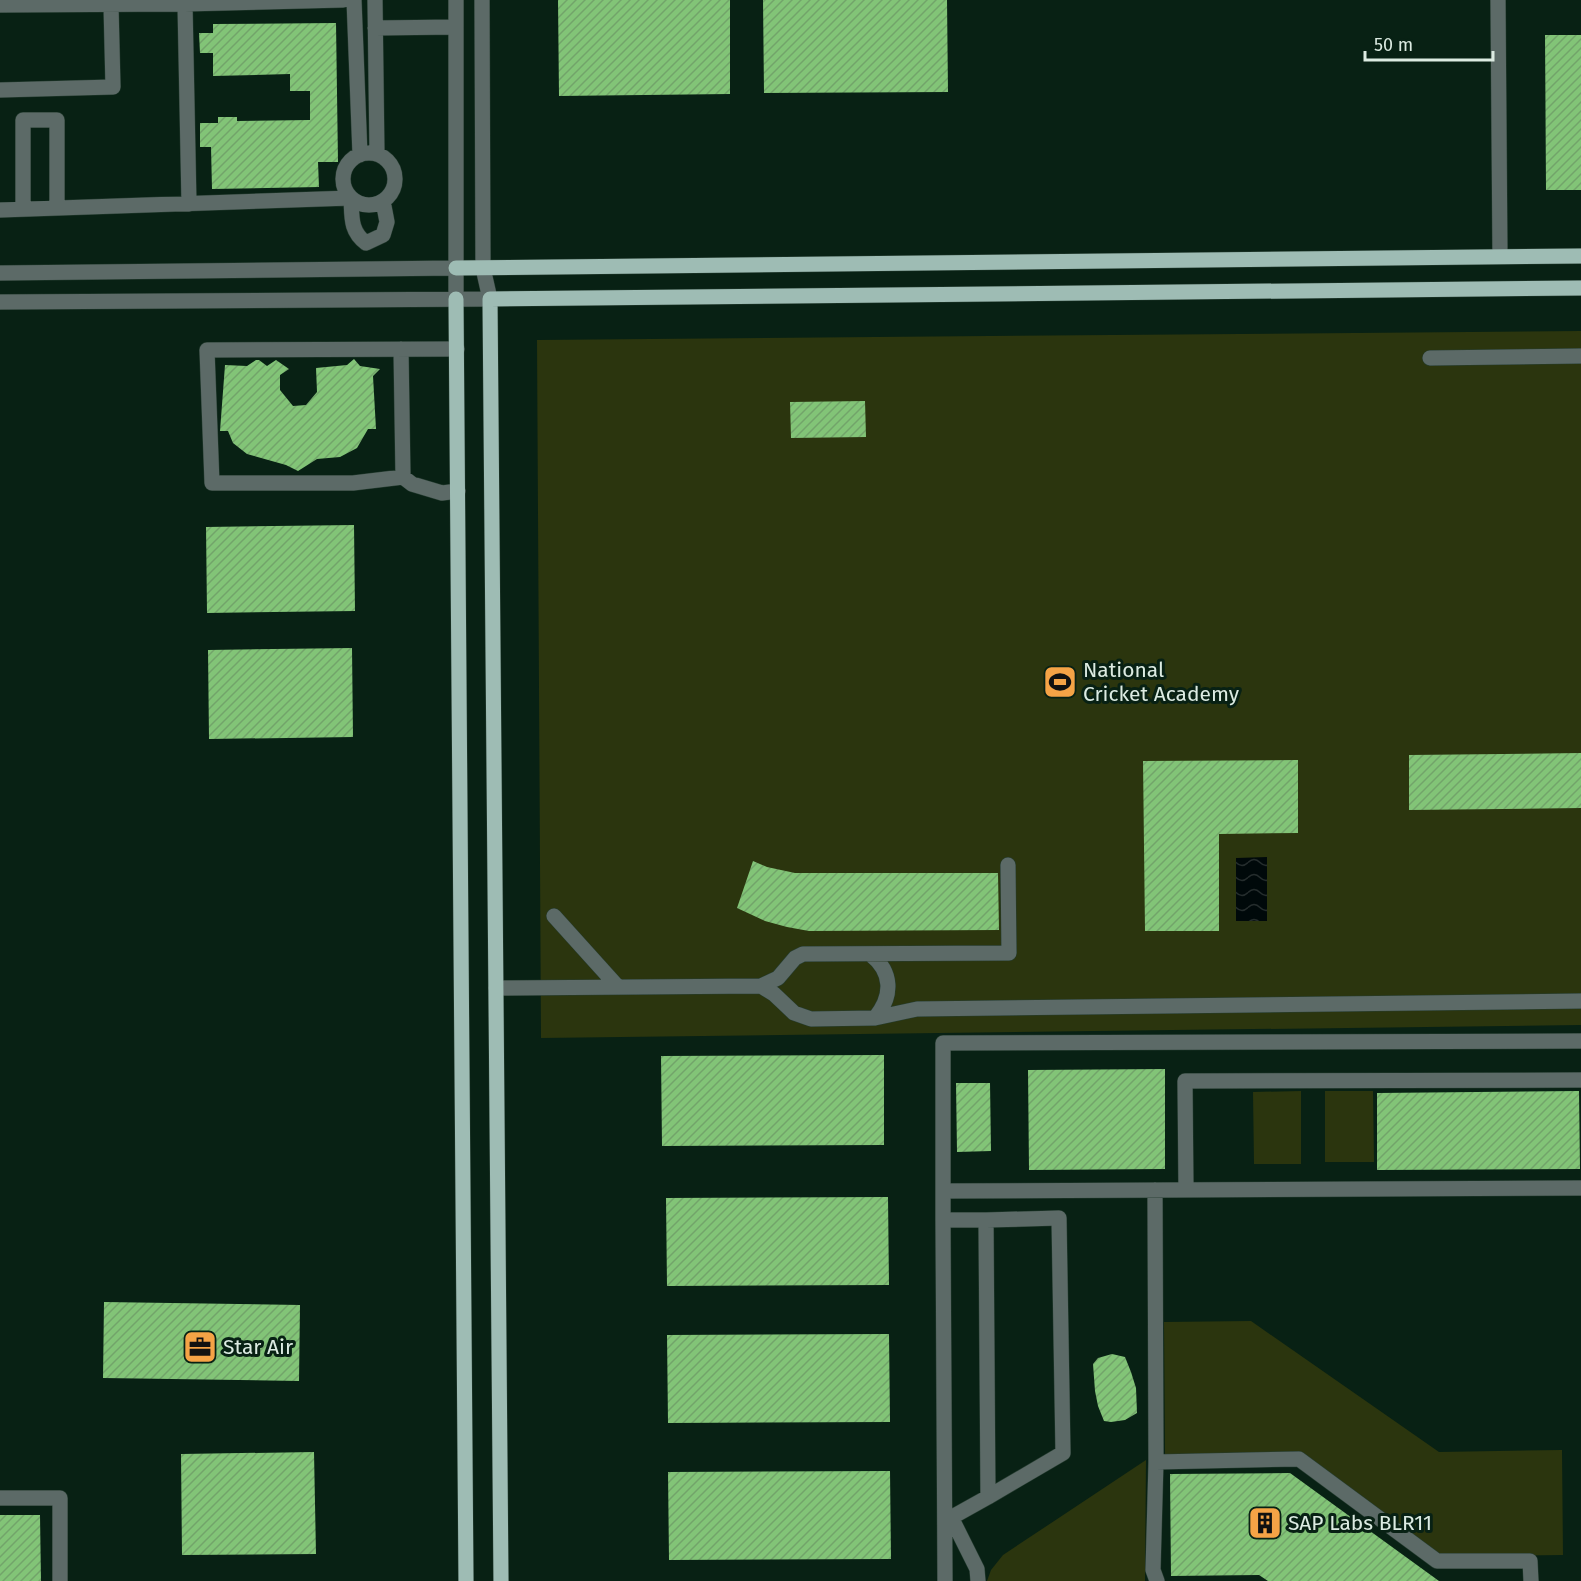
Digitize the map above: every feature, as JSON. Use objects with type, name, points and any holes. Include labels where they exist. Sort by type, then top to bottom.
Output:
[{"type":"main road","points":[[456,268],[1581,256]]},
{"type":"main road","points":[[501,1581],[490,299],[1581,288]]},
{"type":"main road","points":[[456,299],[466,1581]]},
{"type":"street","points":[[0,5],[343,0]]},
{"type":"street","points":[[354,0],[360,155]]},
{"type":"street","points":[[375,0],[377,154]]},
{"type":"street","points":[[456,0],[456,299]]},
{"type":"street","points":[[0,302],[490,299],[483,268],[482,0]]},
{"type":"street","points":[[1498,0],[1500,256]]},
{"type":"street","points":[[0,90],[113,87],[111,4]]},
{"type":"street","points":[[185,4],[189,204]]},
{"type":"street","points":[[375,28],[456,27]]},
{"type":"street","points":[[23,209],[23,120],[57,120],[57,208]]},
{"type":"street","points":[[377,154],[390,164],[394,172],[394,188],[390,196],[375,205],[358,203],[346,192],[343,183],[346,166],[360,155],[377,154]]},
{"type":"street","points":[[0,210],[351,198]]},
{"type":"street","points":[[351,198],[352,221],[358,237],[366,243]]},
{"type":"street","points":[[366,243],[383,235],[387,222],[383,201]]},
{"type":"street","points":[[366,243],[366,269]]},
{"type":"street","points":[[0,273],[456,268]]},
{"type":"street","points":[[401,349],[403,477]]},
{"type":"street","points":[[457,349],[207,350],[212,483],[353,483],[403,477],[412,484],[442,493],[458,491]]},
{"type":"street","points":[[1430,358],[1581,356]]},
{"type":"street","points":[[496,988],[761,986],[778,978],[795,958],[803,954],[1009,953],[1008,865]]},
{"type":"street","points":[[554,916],[618,987]]},
{"type":"street","points":[[870,954],[882,966],[888,981],[886,1001],[875,1018]]},
{"type":"street","points":[[761,986],[774,994],[787,1008],[802,1017],[811,1019],[875,1018],[917,1009],[1581,1001]]},
{"type":"street","points":[[945,1581],[948,1519],[943,1043],[1581,1041]]},
{"type":"street","points":[[1186,1190],[1185,1081],[1581,1080]]},
{"type":"street","points":[[943,1191],[1581,1188]]},
{"type":"street","points":[[1155,1190],[1156,1462],[1153,1570],[1157,1581]]},
{"type":"street","points":[[944,1220],[1059,1218],[1063,1453],[948,1519]]},
{"type":"street","points":[[986,1220],[988,1497]]},
{"type":"street","points":[[1156,1462],[1299,1459],[1437,1561],[1530,1561],[1531,1581]]},
{"type":"street","points":[[0,1498],[60,1498],[60,1581]]},
{"type":"street","points":[[948,1519],[977,1569],[978,1581]]},
{"type":"green space","name":"National Cricket Academy","points":[[1581,331],[1581,1025],[541,1038],[537,340]]},
{"type":"green space","points":[[1301,1091],[1301,1164],[1254,1164],[1253,1092]]},
{"type":"green space","points":[[1325,1091],[1373,1091],[1374,1162],[1325,1162]]},
{"type":"green space","points":[[1251,1321],[1439,1452],[1562,1450],[1563,1555],[1438,1557],[1300,1457],[1165,1458],[1164,1322]]},
{"type":"green space","points":[[1146,1460],[1145,1581],[987,1581],[991,1570],[1003,1555]]},
{"type":"water","points":[[1267,857],[1267,921],[1236,921],[1236,858]]},
{"type":"building","points":[[558,0],[730,0],[730,94],[559,96]]},
{"type":"building","points":[[763,0],[947,0],[948,92],[764,93]]},
{"type":"building","points":[[336,23],[338,162],[318,162],[319,187],[212,189],[211,147],[200,147],[200,123],[218,123],[218,117],[237,117],[237,121],[310,120],[310,91],[290,91],[290,74],[213,76],[213,53],[200,53],[199,33],[213,33],[213,24]]},
{"type":"building","points":[[1545,35],[1581,35],[1581,190],[1546,190]]},
{"type":"building","points":[[354,359],[360,366],[380,369],[373,376],[376,429],[368,429],[357,448],[340,457],[317,459],[298,471],[286,465],[247,454],[233,443],[228,431],[220,431],[225,365],[247,366],[259,360],[267,366],[276,360],[289,369],[280,375],[280,390],[293,406],[306,405],[317,392],[316,368],[347,365]]},
{"type":"building","points":[[865,401],[866,437],[791,438],[790,402]]},
{"type":"building","points":[[354,525],[355,611],[207,613],[206,527]]},
{"type":"building","points":[[352,648],[353,737],[209,739],[208,650]]},
{"type":"building","points":[[1581,753],[1581,808],[1409,810],[1409,755]]},
{"type":"building","points":[[1298,760],[1298,833],[1219,834],[1219,931],[1145,931],[1143,761]]},
{"type":"building","points":[[753,861],[767,867],[795,873],[998,873],[999,930],[809,931],[765,921],[737,908]]},
{"type":"building","points":[[884,1055],[884,1145],[662,1146],[661,1056]]},
{"type":"building","points":[[1165,1069],[1165,1169],[1029,1170],[1028,1070]]},
{"type":"building","points":[[956,1083],[990,1083],[991,1151],[957,1152]]},
{"type":"building","points":[[1579,1091],[1580,1169],[1377,1170],[1377,1093]]},
{"type":"building","points":[[888,1197],[889,1285],[667,1286],[666,1198]]},
{"type":"building","points":[[104,1302],[300,1305],[299,1381],[103,1378]]},
{"type":"building","points":[[889,1334],[890,1422],[668,1423],[667,1335]]},
{"type":"building","points":[[1112,1354],[1125,1357],[1136,1388],[1137,1413],[1125,1420],[1111,1422],[1104,1421],[1098,1406],[1093,1364],[1098,1358]]},
{"type":"building","points":[[314,1452],[316,1554],[182,1555],[181,1454]]},
{"type":"building","points":[[890,1471],[891,1559],[669,1560],[668,1472]]},
{"type":"building","name":"SAP Labs BLR11","points":[[1290,1473],[1439,1581],[1268,1581],[1259,1575],[1171,1576],[1170,1474]]},
{"type":"building","points":[[0,1515],[40,1515],[41,1581],[0,1581]]},
{"type":"place","name":"National Cricket Academy","points":[[1060,682]]},
{"type":"place","name":"Star Air","points":[[200,1347]]},
{"type":"place","name":"SAP Labs BLR11","points":[[1265,1523]]}]
